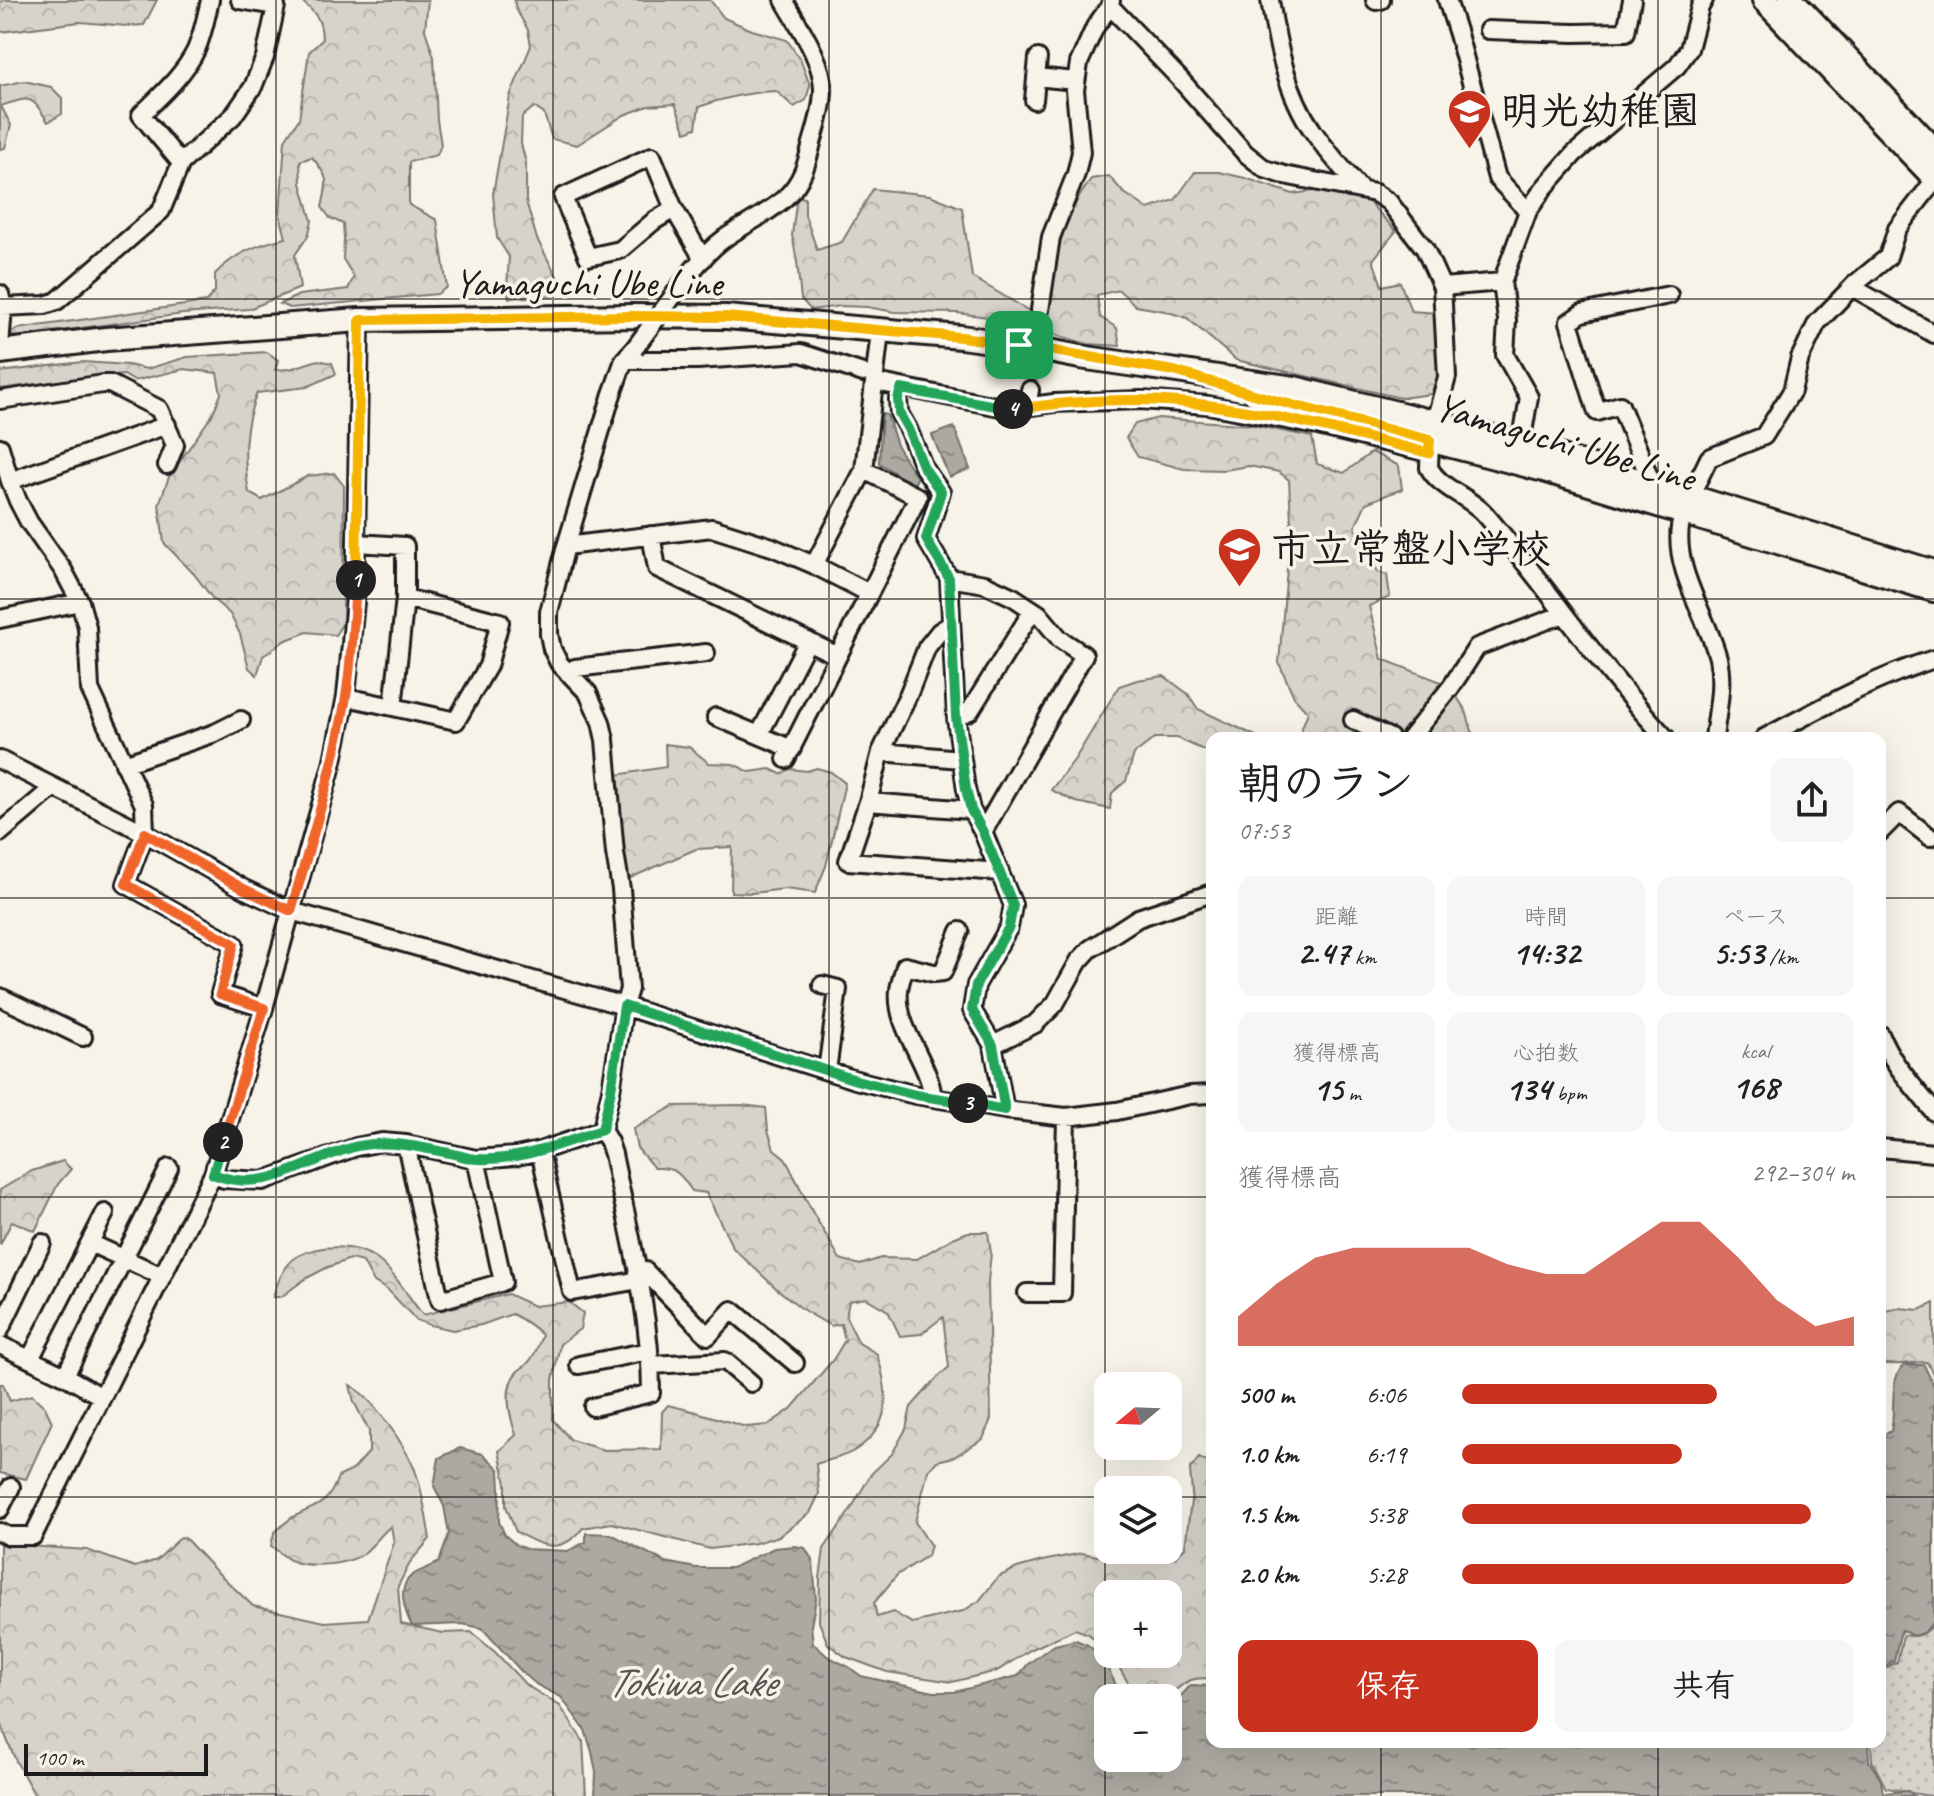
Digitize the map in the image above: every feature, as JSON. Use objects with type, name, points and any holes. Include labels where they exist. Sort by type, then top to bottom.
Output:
[{"type":"highway","points":[[1765,0],[1934,178]]},
{"type":"highway","points":[[1791,0],[1934,151]]},
{"type":"main road","name":"Yamaguchi Ube Line","points":[[0,350],[360,320],[632,316],[726,317],[961,337],[1294,388],[1431,438],[1934,572]]},
{"type":"main road","name":"Yamaguchi Ube Line","points":[[1431,438],[1521,444],[1652,484],[1688,505],[1934,590]]},
{"type":"street","points":[[181,163],[141,115],[195,54],[210,0]]},
{"type":"street","points":[[0,350],[2,300],[45,305],[57,301],[161,211],[181,163],[233,116],[253,87],[265,57],[276,6],[240,0]]},
{"type":"street","points":[[593,1407],[651,1393],[650,1358],[646,1315],[613,1154],[602,1130],[629,989],[605,740],[588,693],[559,663],[552,649],[549,612],[611,397],[629,354],[703,259],[723,240],[786,197],[805,171],[823,88],[812,51],[784,0]]},
{"type":"street","points":[[1288,0],[1270,2],[1284,64],[1312,130],[1361,190]]},
{"type":"street","points":[[1375,0],[1381,0]]},
{"type":"street","points":[[1447,0],[1497,178],[1528,211]]},
{"type":"street","points":[[1488,30],[1626,32],[1632,0]]},
{"type":"street","points":[[1521,444],[1529,397],[1505,355],[1507,320],[1502,282],[1528,211],[1574,154],[1677,66],[1689,49],[1704,0]]},
{"type":"street","points":[[1040,310],[1051,237],[1076,174],[1081,152],[1075,81],[1079,63],[1111,3],[1245,153],[1265,169],[1375,193],[1389,202],[1425,249],[1442,287],[1447,377],[1431,438],[1429,468],[1440,482],[1482,511],[1660,732]]},
{"type":"street","points":[[1034,100],[1038,58]]},
{"type":"street","points":[[1036,77],[1075,81]]},
{"type":"street","points":[[674,209],[654,221],[620,250],[588,257],[563,197],[652,156],[674,209],[703,259]]},
{"type":"street","points":[[1715,732],[1720,687],[1718,658],[1680,552],[1680,524],[1709,458],[1764,436],[1792,391],[1800,358],[1817,323],[1852,287],[1888,257],[1897,229],[1934,178]]},
{"type":"street","points":[[1442,287],[1502,282]]},
{"type":"street","points":[[1852,287],[1934,334]]},
{"type":"street","points":[[1652,484],[1620,405],[1597,412],[1569,322],[1582,313],[1669,295]]},
{"type":"street","points":[[0,1532],[8,1536],[33,1536],[213,1174],[264,1008],[332,765],[346,697],[357,543],[360,320]]},
{"type":"street","points":[[814,565],[864,470],[880,331]]},
{"type":"street","points":[[629,354],[697,360],[801,353],[863,373]]},
{"type":"street","points":[[0,400],[110,384],[159,409],[175,445],[167,465]]},
{"type":"street","points":[[1005,1110],[993,1045],[972,1010],[976,985],[1009,927],[1013,905],[971,810],[966,789],[956,717],[949,578],[926,539],[941,492],[924,468],[899,413],[893,386],[1010,409],[1054,403],[1141,400],[1208,405],[1318,426],[1431,438]]},
{"type":"street","points":[[1027,407],[1030,390]]},
{"type":"street","points":[[10,481],[167,425]]},
{"type":"street","points":[[0,447],[10,481],[29,522],[63,570],[80,602],[87,627],[90,689],[144,805],[145,833],[126,884],[234,944],[220,994],[264,1008]]},
{"type":"street","points":[[716,717],[759,735],[789,754],[918,497],[864,470]]},
{"type":"street","points":[[566,546],[712,528],[772,547],[869,593]]},
{"type":"street","points":[[651,535],[657,568],[838,656]]},
{"type":"street","points":[[357,543],[405,546],[405,598],[393,707]]},
{"type":"street","points":[[949,578],[985,584],[1013,597],[1039,614],[1060,639],[1084,655],[983,832]]},
{"type":"street","points":[[346,697],[456,721],[488,666],[500,622],[405,598]]},
{"type":"street","points":[[0,619],[80,602]]},
{"type":"street","points":[[956,717],[970,711],[1033,610]]},
{"type":"street","points":[[1415,732],[1451,687],[1477,647],[1564,614]]},
{"type":"street","points":[[951,624],[939,632],[927,647],[881,752],[848,861],[1000,872]]},
{"type":"street","points":[[759,735],[808,641]]},
{"type":"street","points":[[568,673],[575,668],[706,653]]},
{"type":"street","points":[[1775,732],[1835,700],[1934,659]]},
{"type":"street","points":[[124,764],[215,733],[241,720]]},
{"type":"street","points":[[1353,720],[1378,732]]},
{"type":"street","points":[[881,752],[961,759]]},
{"type":"street","points":[[0,760],[291,911],[624,1006],[827,1071],[933,1098],[1066,1117],[1206,1094]]},
{"type":"street","points":[[0,833],[54,787]]},
{"type":"street","points":[[868,802],[971,810]]},
{"type":"street","points":[[1886,826],[1899,813],[1930,837]]},
{"type":"street","points":[[993,1045],[1035,1024],[1055,1004],[1079,961],[1090,949],[1138,918],[1206,895]]},
{"type":"street","points":[[933,1098],[928,1076],[906,1027],[899,990],[905,966],[943,972],[960,931]]},
{"type":"street","points":[[822,985],[838,989],[827,1071]]},
{"type":"street","points":[[0,997],[83,1037]]},
{"type":"street","points":[[1886,1048],[1934,1112]]},
{"type":"street","points":[[1027,1293],[1062,1293],[1066,1117]]},
{"type":"street","points":[[213,1174],[224,1179],[263,1181],[356,1147],[382,1142],[476,1159],[517,1156],[602,1130]]},
{"type":"street","points":[[406,1144],[440,1300],[503,1282],[476,1159]]},
{"type":"street","points":[[1886,1149],[1934,1153]]},
{"type":"street","points":[[540,1151],[572,1292],[638,1276],[645,1271],[708,1336],[732,1310],[795,1363]]},
{"type":"street","points":[[65,1376],[169,1168]]},
{"type":"street","points":[[30,1359],[105,1213]]},
{"type":"street","points":[[0,1330],[42,1243]]},
{"type":"street","points":[[90,1243],[162,1276]]},
{"type":"street","points":[[0,1345],[102,1397]]},
{"type":"street","points":[[579,1365],[650,1358],[725,1361],[751,1383]]},
{"type":"street","points":[[0,1509],[11,1487]]},
{"type":"green space","points":[[157,0],[144,25],[80,22],[0,32],[0,2]]},
{"type":"green space","points":[[300,0],[428,0],[425,30],[434,57],[441,145],[437,155],[409,162],[409,205],[437,220],[447,287],[437,294],[290,308],[280,304],[299,295],[348,289],[354,277],[343,259],[343,224],[330,218],[322,207],[326,180],[312,157],[300,161],[301,183],[312,221],[308,236],[295,255],[300,288],[249,309],[183,314],[16,337],[8,334],[17,329],[206,302],[215,291],[215,274],[231,260],[248,250],[286,238],[280,215],[285,140],[299,119],[309,52],[322,40],[317,17]]},
{"type":"green space","points":[[514,0],[710,0],[724,18],[787,40],[800,59],[810,85],[806,100],[794,107],[776,91],[728,98],[699,107],[696,128],[686,132],[675,104],[648,106],[624,115],[577,145],[552,139],[544,114],[534,107],[522,117],[526,201],[537,239],[562,286],[554,296],[509,298],[509,257],[497,238],[493,194],[510,96],[531,46],[528,30]]},
{"type":"green space","points":[[24,81],[51,87],[62,98],[62,114],[48,122],[34,102],[29,100],[1,106],[11,125],[5,148],[0,149],[0,86]]},
{"type":"green space","points":[[1195,172],[1219,172],[1293,194],[1327,189],[1368,201],[1396,231],[1373,260],[1382,286],[1400,282],[1411,311],[1438,313],[1441,368],[1431,394],[1401,398],[1236,360],[1187,318],[1136,306],[1119,290],[1097,295],[1100,317],[1117,328],[1120,346],[1088,344],[996,318],[957,313],[895,312],[867,307],[811,310],[801,299],[792,235],[797,196],[805,198],[805,215],[817,250],[842,242],[873,189],[930,195],[962,208],[972,277],[1031,312],[1048,312],[1062,236],[1071,212],[1091,179],[1109,176],[1123,192],[1148,209],[1175,200]]},
{"type":"green space","points":[[267,352],[278,360],[275,370],[290,369],[318,360],[332,363],[336,374],[307,387],[257,393],[249,418],[245,455],[249,493],[262,500],[308,476],[334,473],[344,486],[343,623],[335,635],[307,632],[284,641],[263,656],[257,675],[249,668],[240,634],[230,614],[164,543],[159,504],[169,477],[212,415],[221,394],[217,373],[184,369],[134,381],[124,375],[0,389],[0,372],[83,362],[147,369],[187,357]]},
{"type":"green space","points":[[1158,418],[1253,425],[1312,437],[1317,464],[1344,473],[1372,452],[1399,466],[1402,489],[1366,503],[1355,527],[1378,572],[1387,575],[1390,597],[1369,606],[1382,659],[1449,685],[1466,711],[1472,732],[1300,732],[1308,712],[1294,697],[1279,663],[1291,521],[1289,480],[1279,472],[1249,466],[1224,470],[1184,469],[1138,457],[1126,438],[1135,424]]},
{"type":"green space","points":[[1164,676],[1188,694],[1198,709],[1247,732],[1206,732],[1206,751],[1177,738],[1155,738],[1134,754],[1126,781],[1112,793],[1110,809],[1076,802],[1051,790],[1075,759],[1119,686]]},
{"type":"green space","points":[[665,744],[689,747],[709,763],[733,764],[750,772],[770,769],[781,774],[790,769],[807,771],[817,768],[831,772],[845,783],[826,866],[815,893],[785,889],[731,892],[732,847],[696,849],[628,879],[616,775],[666,767]]},
{"type":"green space","points":[[742,1105],[766,1108],[774,1149],[785,1158],[840,1259],[860,1265],[881,1258],[917,1259],[968,1232],[988,1232],[991,1253],[988,1282],[991,1419],[983,1439],[954,1457],[937,1461],[928,1471],[915,1522],[931,1546],[927,1556],[897,1575],[874,1603],[877,1617],[893,1612],[912,1623],[963,1611],[979,1601],[998,1577],[1017,1568],[1082,1553],[1094,1555],[1094,1564],[1182,1564],[1192,1494],[1190,1469],[1199,1458],[1206,1462],[1206,1678],[1193,1679],[1182,1686],[1129,1684],[1119,1668],[1182,1668],[1182,1580],[1094,1580],[1094,1639],[1075,1629],[1030,1650],[997,1671],[952,1682],[887,1672],[846,1657],[828,1644],[819,1622],[824,1549],[871,1474],[892,1454],[906,1429],[911,1407],[949,1367],[943,1317],[921,1334],[900,1336],[888,1311],[866,1298],[849,1301],[846,1317],[859,1343],[877,1354],[881,1368],[885,1394],[882,1418],[869,1439],[857,1449],[816,1464],[819,1494],[810,1513],[779,1536],[756,1543],[710,1549],[612,1523],[583,1528],[567,1542],[551,1546],[516,1532],[506,1506],[506,1484],[499,1451],[516,1435],[510,1411],[510,1386],[517,1372],[534,1354],[542,1335],[539,1332],[512,1314],[481,1325],[453,1330],[416,1320],[390,1292],[373,1281],[363,1262],[350,1259],[305,1279],[281,1297],[273,1297],[282,1274],[293,1259],[316,1249],[337,1247],[358,1250],[375,1258],[395,1277],[423,1315],[508,1294],[534,1306],[569,1302],[583,1313],[580,1329],[560,1344],[553,1380],[553,1420],[571,1440],[604,1450],[661,1449],[662,1412],[668,1405],[746,1427],[768,1425],[791,1409],[833,1360],[845,1340],[841,1324],[831,1326],[777,1289],[733,1248],[706,1193],[692,1191],[673,1170],[654,1168],[637,1148],[633,1129],[674,1106]]},
{"type":"green space","points":[[63,1161],[71,1169],[58,1184],[35,1231],[12,1221],[0,1245],[0,1190],[32,1171]]},
{"type":"green space","points":[[1934,1303],[1934,1376],[1927,1362],[1886,1364],[1886,1311],[1899,1308],[1920,1310]]},
{"type":"green space","points":[[0,1384],[3,1384],[10,1401],[32,1395],[45,1407],[52,1422],[26,1479],[0,1473]]},
{"type":"green space","points":[[350,1385],[369,1401],[396,1435],[415,1470],[422,1495],[430,1539],[411,1561],[398,1586],[401,1624],[443,1633],[471,1632],[526,1685],[560,1706],[583,1741],[586,1796],[35,1796],[0,1723],[0,1544],[87,1550],[135,1567],[157,1560],[181,1537],[253,1606],[325,1622],[368,1619],[394,1543],[391,1526],[364,1553],[339,1563],[300,1563],[289,1560],[271,1546],[274,1533],[292,1518],[322,1502],[338,1477],[353,1470],[369,1452],[369,1431],[354,1402]]},
{"type":"green space","points":[[1934,1624],[1934,1796],[1886,1788],[1872,1761],[1871,1748],[1886,1748],[1886,1668],[1897,1662],[1903,1635],[1920,1635]]},
{"type":"water","points":[[882,414],[887,415],[898,448],[917,478],[914,485],[879,463]]},
{"type":"water","points":[[954,427],[970,469],[949,477],[932,435]]},
{"type":"water","points":[[1904,1365],[1924,1365],[1934,1386],[1934,1621],[1924,1633],[1913,1636],[1901,1630],[1894,1661],[1886,1666],[1886,1434],[1891,1431],[1894,1387]]},
{"type":"water","name":"Tokiwa Lake","points":[[460,1448],[483,1454],[499,1469],[499,1522],[505,1535],[526,1549],[568,1551],[586,1542],[586,1533],[611,1534],[665,1562],[696,1568],[732,1568],[774,1548],[805,1548],[813,1561],[816,1599],[811,1626],[813,1643],[827,1656],[861,1676],[934,1692],[954,1692],[1018,1676],[1028,1664],[1055,1645],[1076,1640],[1088,1645],[1094,1650],[1094,1668],[1108,1668],[1116,1684],[1094,1684],[1094,1772],[1182,1772],[1182,1695],[1191,1685],[1206,1686],[1206,1748],[1868,1748],[1869,1761],[1881,1780],[1883,1793],[1908,1791],[1914,1796],[595,1796],[596,1772],[585,1730],[561,1697],[537,1685],[482,1628],[462,1624],[412,1626],[403,1594],[406,1582],[439,1562],[449,1534],[444,1506],[434,1486],[439,1458]]},
{"type":"tunnel","points":[[1030,390],[1040,310]]},
{"type":"place","name":"明光幼稚園","points":[[1469,150]]},
{"type":"place","name":"市立常盤小学校","points":[[1240,588]]},
{"type":"route","points":[[726,317],[961,337],[1019,345],[1174,371],[1430,440],[1429,453],[1318,426],[1208,405],[1141,400],[1054,403],[1010,409],[901,389],[899,413],[924,468],[941,492],[926,539],[949,578],[956,717],[966,789],[971,810],[1013,905],[1009,927],[976,985],[972,1010],[993,1045],[1005,1110],[916,1095],[856,1080],[624,1006],[602,1130],[517,1156],[476,1159],[382,1142],[356,1147],[263,1181],[224,1179],[213,1174],[264,1008],[220,994],[234,944],[126,884],[145,833],[244,889],[291,911],[332,765],[346,697],[355,602],[360,320],[726,317]]}]
